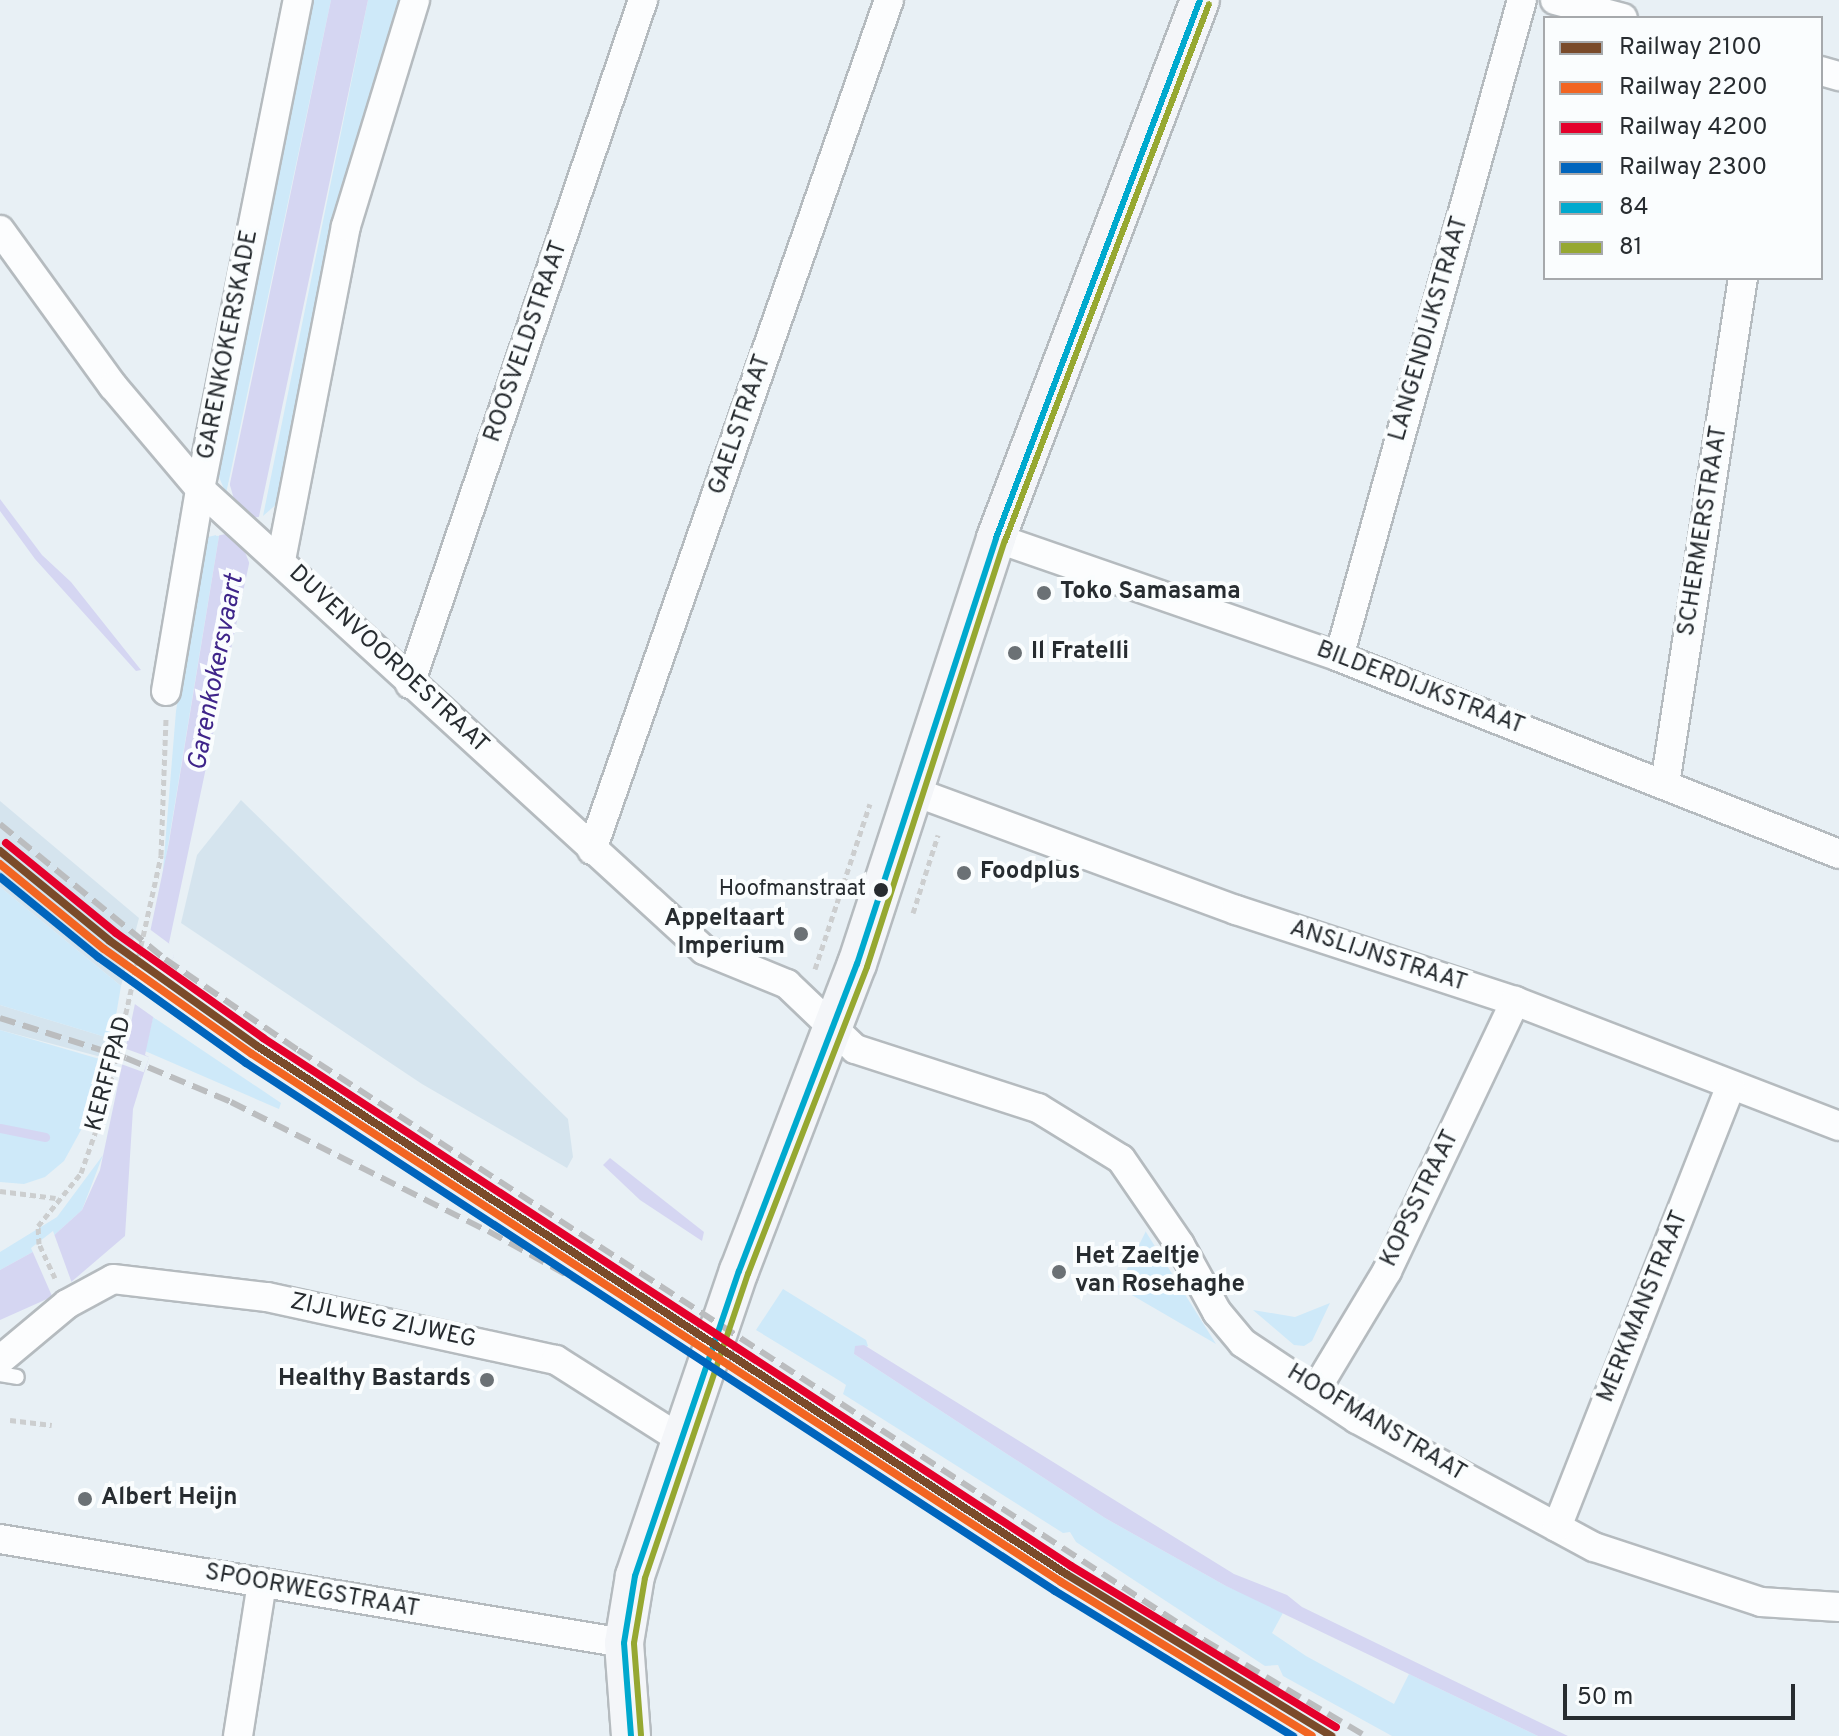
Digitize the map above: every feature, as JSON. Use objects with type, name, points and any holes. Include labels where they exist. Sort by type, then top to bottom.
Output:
[{"type":"main road","points":[[631,1736],[624,1643],[635,1576],[739,1271],[834,1027],[915,792],[996,538],[1200,0]]},
{"type":"street","name":"GARENKOKERSKADE","points":[[166,691],[200,489],[298,0]]},
{"type":"street","points":[[281,560],[346,226],[415,0]]},
{"type":"street","name":"ROOSVELDSTRAAT","points":[[410,684],[643,0]]},
{"type":"street","name":"GAELSTRAAT","points":[[592,850],[889,0]]},
{"type":"street","name":"LANGENDIJKSTRAAT","points":[[1339,657],[1522,0]]},
{"type":"street","points":[[1555,0],[1615,16]]},
{"type":"street","name":"DUVENVOORDESTRAAT","points":[[0,230],[113,386],[200,489],[704,950],[787,984],[834,1027]]},
{"type":"street","name":"SCHERMERSTRAAT","points":[[1665,784],[1743,280]]},
{"type":"street","name":"BILDERDIJKSTRAAT","points":[[996,538],[1339,657],[1839,854]]},
{"type":"street","name":"ANSLIJNSTRAAT","points":[[915,792],[1236,910],[1515,1001],[1730,1087],[1839,1126]]},
{"type":"street","name":"KOPSSTRAAT","points":[[1315,1391],[1387,1271],[1515,1001]]},
{"type":"street","name":"HOOFMANSTRAAT","points":[[834,1027],[855,1049],[1038,1108],[1121,1159],[1180,1245],[1217,1312],[1243,1343],[1357,1419],[1594,1547],[1761,1602],[1839,1607]]},
{"type":"street","name":"MERKMANSTRAAT","points":[[1557,1527],[1730,1087]]},
{"type":"street","name":"ZIJLWEG ZIJWEG","points":[[8,1368],[64,1298],[113,1279],[354,1314],[556,1360],[682,1440]]},
{"type":"street","name":"SPOORWEGSTRAAT","points":[[0,1539],[624,1643]]},
{"type":"street","points":[[238,1736],[262,1583]]},
{"type":"lane","points":[[0,1374],[8,1368]]},
{"type":"path","name":"KERFFPAD","points":[[64,1298],[39,1244],[38,1226],[50,1206],[81,1173],[106,1102],[161,855],[166,691]]},
{"type":"path","points":[[0,1191],[57,1199]]},
{"type":"path","points":[[10,1420],[52,1425]]},
{"type":"shaded area","points":[[313,0],[331,0],[226,494],[217,472]]},
{"type":"shaded area","points":[[368,0],[400,0],[345,179],[279,502],[263,516]]},
{"type":"shaded area","points":[[219,536],[162,882],[176,711],[204,538]]},
{"type":"shaded area","points":[[241,800],[568,1119],[573,1157],[567,1168],[422,1084],[181,923],[197,855]]},
{"type":"shaded area","points":[[0,801],[139,918],[121,986],[0,887]]},
{"type":"shaded area","points":[[0,887],[121,986],[112,1039],[0,1005]]},
{"type":"shaded area","points":[[0,1005],[112,1039],[105,1058],[0,1030]]},
{"type":"shaded area","points":[[153,1017],[281,1103],[279,1109],[145,1051]]},
{"type":"shaded area","points":[[0,1030],[103,1060],[81,1130],[64,1161],[45,1177],[24,1184],[0,1182]]},
{"type":"shaded area","points":[[103,1155],[82,1210],[40,1248],[0,1270],[0,1252],[57,1217]]},
{"type":"shaded area","points":[[1146,1232],[1216,1344],[1118,1287]]},
{"type":"shaded area","points":[[783,1289],[866,1340],[868,1346],[854,1354],[1105,1518],[1226,1586],[1284,1611],[1272,1633],[1306,1656],[1394,1704],[1409,1674],[1538,1736],[1392,1736],[1283,1676],[1278,1665],[1265,1666],[1076,1542],[1070,1532],[1063,1533],[843,1394],[846,1385],[756,1330]]},
{"type":"shaded area","points":[[1330,1303],[1312,1341],[1304,1346],[1294,1345],[1253,1310],[1295,1317]]},
{"type":"water","name":"Garenkokersvaart","points":[[331,0],[368,0],[169,943],[174,957],[164,970],[172,977],[161,990],[168,996],[153,1018],[145,1055],[149,1057],[133,1109],[125,1236],[56,1295],[0,1320],[0,1270],[40,1248],[82,1210],[100,1170],[169,842],[219,536]]},
{"type":"water","points":[[0,499],[42,555],[71,582],[141,670],[136,671],[35,559],[0,511]]},
{"type":"water","points":[[610,1158],[704,1232],[702,1241],[640,1200],[603,1165]]},
{"type":"water","points":[[864,1345],[1234,1574],[1287,1595],[1302,1607],[1568,1736],[1538,1736],[1226,1586],[1105,1518],[854,1354],[855,1346]]},
{"type":"pier","points":[[229,482],[234,499],[253,518],[263,516],[252,570],[245,552],[226,534],[216,536]]},
{"type":"pier","points":[[148,928],[171,945],[174,957],[164,970],[172,977],[161,990],[168,996],[156,1019],[132,1002]]},
{"type":"pier","points":[[121,1047],[149,1057],[144,1072],[116,1062]]},
{"type":"pier","points":[[53,1231],[73,1286],[52,1296],[31,1248]]},
{"type":"waterway","points":[[0,1128],[45,1137]]},
{"type":"railway","points":[[0,824],[165,959],[298,1050],[1204,1640],[1366,1736]]},
{"type":"railway","points":[[0,1018],[126,1058],[231,1102],[488,1231],[599,1293]]},
{"type":"rail line","name":"4200","points":[[6,843],[116,933],[263,1038],[1071,1566],[1336,1727]]},
{"type":"rail line","name":"2100","points":[[0,851],[110,941],[257,1046],[1066,1574],[1331,1736]]},
{"type":"rail line","name":"2200","points":[[0,864],[104,949],[252,1054],[1061,1582],[1312,1736]]},
{"type":"rail line","name":"2300","points":[[0,877],[98,957],[246,1063],[1055,1591],[1293,1736]]},
{"type":"transit line","name":"84","points":[[631,1736],[624,1643],[635,1576],[739,1271],[857,964],[996,538],[1200,0]]},
{"type":"transit line","name":"81","points":[[641,1735],[634,1643],[645,1578],[748,1274],[867,967],[1005,541],[1209,4]]},
{"type":"place","name":"Toko Samasama","points":[[1044,593]]},
{"type":"place","name":"Il Fratelli","points":[[1015,653]]},
{"type":"place","name":"Foodplus","points":[[964,873]]},
{"type":"place","name":"Hoofmanstraat","points":[[881,890]]},
{"type":"place","name":"Appeltaart Imperium","points":[[801,934]]},
{"type":"place","name":"Het Zaeltje van Rosehaghe","points":[[1059,1272]]},
{"type":"place","name":"Healthy Bastards","points":[[487,1380]]},
{"type":"place","name":"Albert Heijn","points":[[85,1499]]}]
